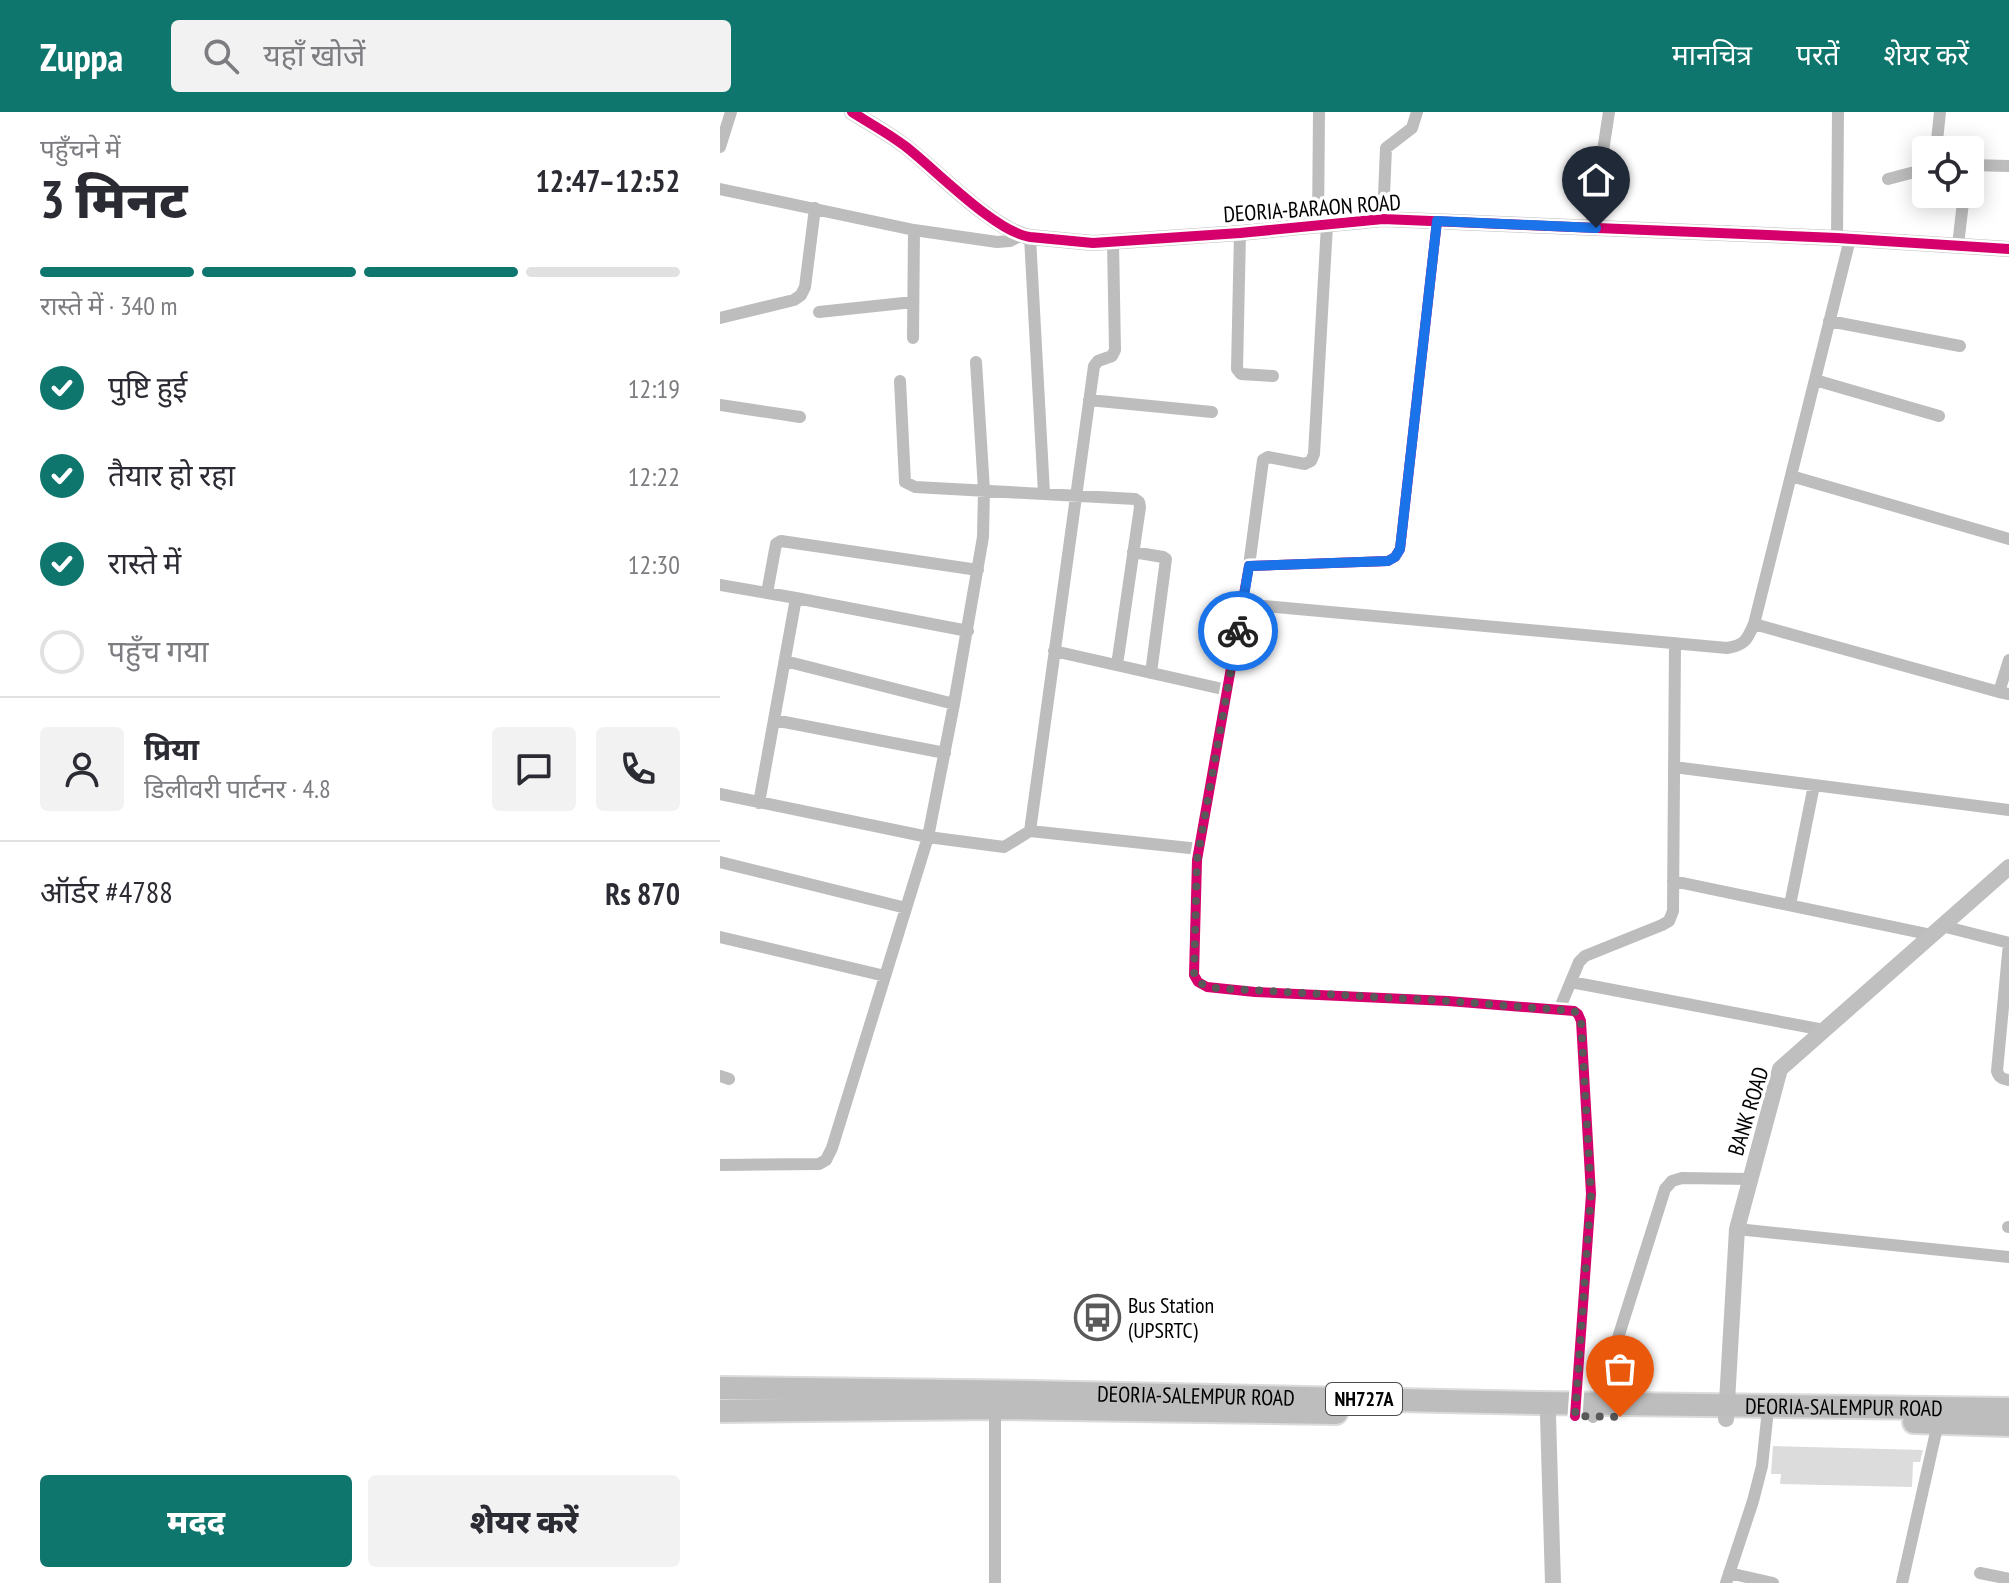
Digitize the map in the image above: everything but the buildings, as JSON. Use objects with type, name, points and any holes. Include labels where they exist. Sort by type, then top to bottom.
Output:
[{"type":"highway","name":"DEORIA-SALEMPUR ROAD","points":[[720,1388],[945,1390],[1585,1410],[2009,1409]]},
{"type":"highway","name":"DEORIA-SALEMPUR ROAD","points":[[720,1411],[995,1408],[1548,1416],[1585,1410]]},
{"type":"highway","name":"DEORIA-SALEMPUR ROAD","points":[[1726,1411],[1767,1419],[2009,1425]]},
{"type":"street","points":[[720,147],[731,112]]},
{"type":"street","name":"DEORIA-BARAON ROAD","points":[[852,112],[903,145],[994,221],[1025,236],[1093,243],[1383,219],[1843,238],[2009,249]]},
{"type":"street","points":[[1319,112],[1323,225],[1314,454],[1311,461],[1305,464],[1268,457],[1263,460],[1249,566],[1197,860],[1194,975],[1198,982],[1207,987],[1255,992],[1448,1001],[1574,1011],[1578,1014],[1581,1021],[1591,1194],[1585,1410]]},
{"type":"street","points":[[1383,219],[1386,148],[1412,128],[1417,112]]},
{"type":"street","points":[[1591,228],[1609,112]]},
{"type":"street","points":[[1242,604],[1727,648],[1740,646],[1754,624],[1829,321],[1843,238],[1838,112]]},
{"type":"street","points":[[1937,136],[1940,112]]},
{"type":"street","points":[[1984,165],[2009,166]]},
{"type":"street","points":[[1888,179],[1912,173]]},
{"type":"street","points":[[720,189],[914,230],[997,242],[1025,236],[1044,493]]},
{"type":"street","points":[[720,318],[794,300],[801,295],[805,287],[815,208]]},
{"type":"street","points":[[1958,245],[1962,208]]},
{"type":"street","points":[[1249,566],[1388,561],[1400,549],[1437,221]]},
{"type":"street","points":[[913,338],[914,230]]},
{"type":"street","points":[[1240,233],[1237,369],[1241,374],[1273,376]]},
{"type":"street","points":[[1030,831],[1094,366],[1098,361],[1112,356],[1115,350],[1113,242]]},
{"type":"street","points":[[819,312],[913,302]]},
{"type":"street","points":[[1829,321],[1960,346]]},
{"type":"street","points":[[720,1165],[819,1164],[826,1160],[832,1148],[928,837],[968,631],[983,537],[984,490],[976,362]]},
{"type":"street","points":[[1815,380],[1939,416]]},
{"type":"street","points":[[900,381],[905,482],[915,487],[1076,495],[1135,499],[1139,502],[1117,665]]},
{"type":"street","points":[[1089,400],[1212,412]]},
{"type":"street","points":[[720,405],[800,417]]},
{"type":"street","points":[[1791,476],[2009,539]]},
{"type":"street","points":[[767,593],[776,544],[781,541],[978,570]]},
{"type":"street","points":[[1133,552],[1166,559],[1151,673]]},
{"type":"street","points":[[720,585],[968,631]]},
{"type":"street","points":[[759,803],[796,598]]},
{"type":"street","points":[[1754,624],[2004,693],[2009,660]]},
{"type":"street","points":[[1559,1010],[1579,962],[1585,956],[1669,921],[1673,911],[1675,643]]},
{"type":"street","points":[[1054,651],[1227,690]]},
{"type":"street","points":[[785,661],[954,704]]},
{"type":"street","points":[[774,720],[945,753]]},
{"type":"street","points":[[1674,767],[2009,810]]},
{"type":"street","points":[[1790,905],[1814,785]]},
{"type":"street","points":[[720,794],[928,837],[1004,847],[1030,831],[1199,849]]},
{"type":"street","points":[[720,862],[906,908]]},
{"type":"street","name":"BANK ROAD","points":[[1726,1411],[1737,1229],[1780,1069],[2009,867]]},
{"type":"street","points":[[1673,881],[2009,943],[1997,1071],[1998,1076],[2009,1080]]},
{"type":"street","points":[[720,937],[885,976]]},
{"type":"street","points":[[1571,982],[1824,1030]]},
{"type":"street","points":[[1585,1410],[1665,1189],[1672,1181],[1682,1178],[1750,1179]]},
{"type":"street","points":[[1737,1229],[2009,1257]]},
{"type":"street","points":[[995,1408],[995,1583]]},
{"type":"street","points":[[1548,1416],[1553,1583]]},
{"type":"street","points":[[1767,1419],[1762,1466],[1728,1578],[1773,1583]]},
{"type":"street","points":[[1902,1583],[1938,1423]]},
{"type":"street","points":[[1980,1573],[2009,1579]]},
{"type":"cycle path","points":[[852,112],[905,146],[1000,224],[1030,237],[1093,243],[1383,219],[1837,238],[2009,249]]},
{"type":"cycle path","points":[[1437,221],[1400,549],[1388,561],[1249,566],[1197,860],[1194,975],[1198,982],[1207,987],[1255,992],[1448,1001],[1574,1011],[1578,1014],[1581,1021],[1591,1194],[1575,1416]]},
{"type":"way so far","points":[[1238,631],[1197,860],[1194,975],[1198,982],[1207,987],[1255,992],[1448,1001],[1574,1011],[1578,1014],[1581,1021],[1591,1194],[1575,1416],[1620,1417]]},
{"type":"place","name":"Bus Station (UPSRTC)","points":[[1097,1318]]},
{"type":"route","points":[[1238,631],[1249,566],[1388,561],[1400,549],[1437,221],[1596,228]]}]
